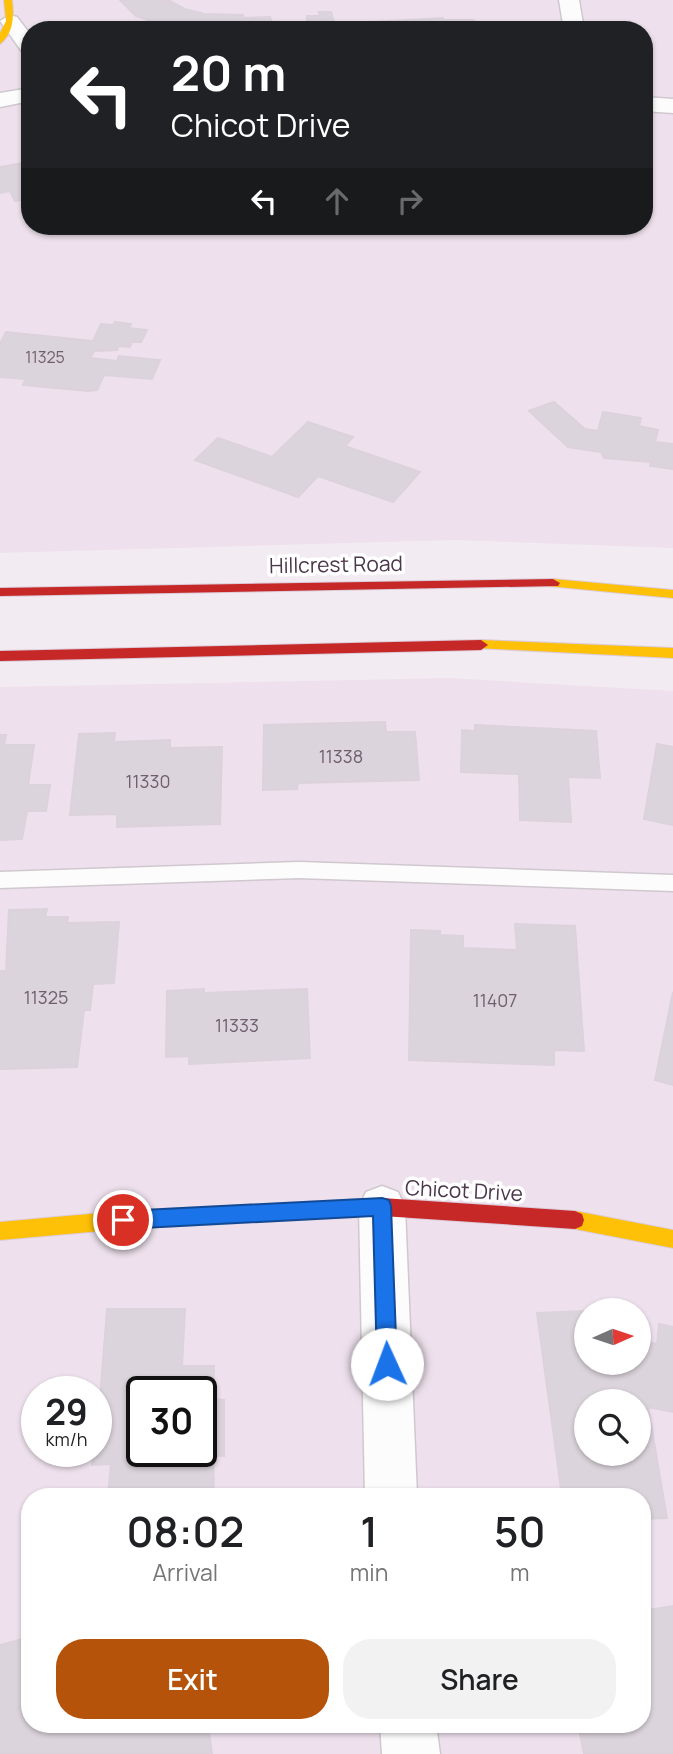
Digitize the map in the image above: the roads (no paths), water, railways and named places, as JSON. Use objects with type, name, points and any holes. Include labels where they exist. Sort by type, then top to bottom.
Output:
[{"type":"main road","points":[[0,41],[9,21],[8,0]]},
{"type":"main road","name":"Hillcrest Road","points":[[0,592],[545,582],[673,594]]},
{"type":"main road","points":[[0,656],[462,644],[673,653]]},
{"type":"main road","name":"Chicot Drive","points":[[0,1231],[123,1220],[382,1206],[562,1217],[673,1239]]},
{"type":"street","points":[[569,0],[572,21]]},
{"type":"street","points":[[9,21],[21,37]]},
{"type":"street","points":[[0,100],[21,96]]},
{"type":"street","points":[[653,105],[673,106]]},
{"type":"street","points":[[382,1206],[391,1488]]},
{"type":"street","points":[[409,1733],[411,1754]]},
{"type":"lane","points":[[0,880],[299,870],[673,883]]}]
